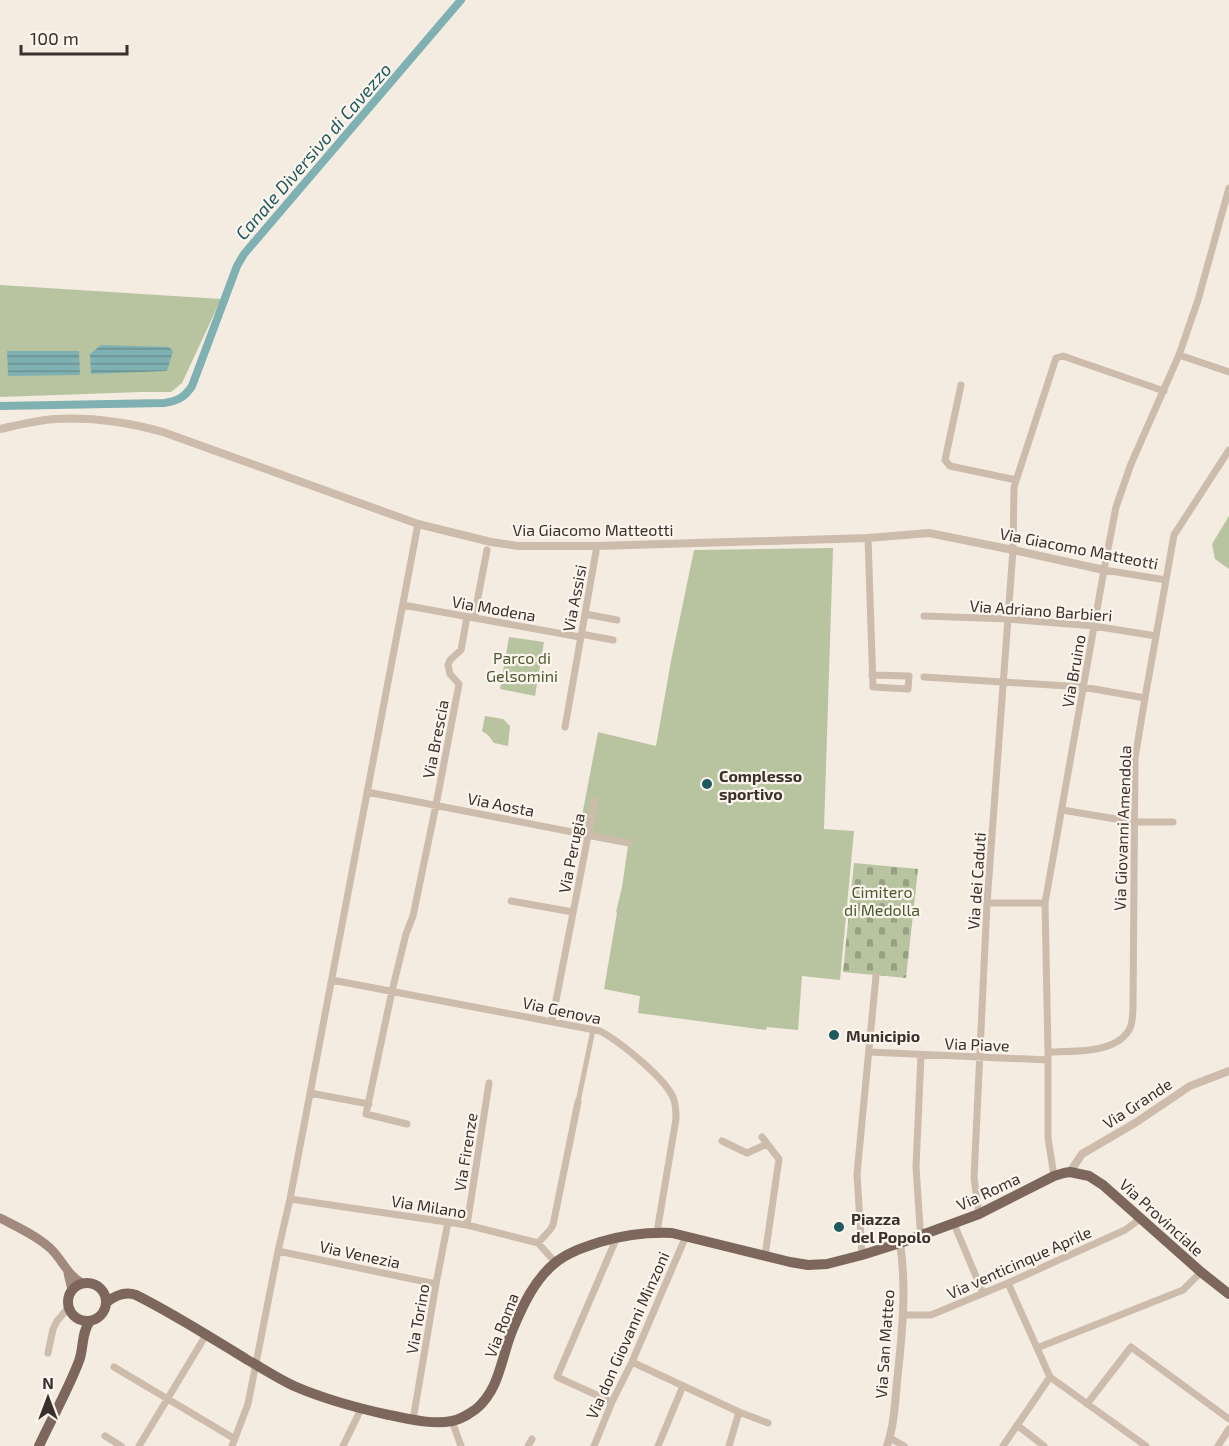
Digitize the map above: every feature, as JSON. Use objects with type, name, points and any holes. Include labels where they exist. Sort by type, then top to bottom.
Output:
[{"type":"main road","name":"Via Roma","points":[[102,1290],[112,1294],[129,1293],[138,1296],[295,1386],[361,1409],[413,1420],[452,1421],[462,1419],[471,1413],[492,1391],[520,1312],[541,1276],[555,1262],[588,1246],[617,1238],[657,1232],[672,1233],[808,1265],[826,1264],[843,1256],[862,1255],[954,1224],[979,1214],[1054,1176],[1070,1172]]},
{"type":"main road","name":"Via Provinciale","points":[[1070,1172],[1089,1176],[1103,1185],[1229,1294]]},
{"type":"main road","points":[[0,1218],[42,1242],[82,1283]]},
{"type":"main road","points":[[68,1271],[72,1290]]},
{"type":"main road","points":[[77,1318],[85,1321],[98,1318],[106,1307],[102,1290],[91,1283],[82,1283],[72,1290],[68,1300],[68,1308],[77,1318],[84,1334]]},
{"type":"main road","points":[[106,1302],[119,1295]]},
{"type":"main road","points":[[39,1446],[76,1369],[82,1352],[84,1334],[90,1321]]},
{"type":"street","name":"Via Bruino","points":[[1054,1176],[1048,1138],[1045,903],[1083,687],[1116,507],[1131,464],[1179,355],[1198,300],[1229,188]]},
{"type":"street","points":[[1179,355],[1229,372]]},
{"type":"street","name":"Via dei Caduti","points":[[979,1214],[974,1178],[987,903],[1013,550],[1014,487],[1056,358],[1063,356],[1164,391]]},
{"type":"street","points":[[961,385],[945,460],[950,466],[1016,480]]},
{"type":"street","name":"Via Giacomo Matteotti","points":[[0,429],[53,419],[78,418],[115,420],[140,425],[418,524],[518,546],[597,546],[929,533],[1104,570],[1166,580]]},
{"type":"street","name":"Via Giovanni Amendola","points":[[1048,1052],[1098,1049],[1122,1038],[1130,1029],[1133,1018],[1135,758],[1145,698],[1174,535],[1229,450]]},
{"type":"street","points":[[114,1367],[233,1443],[248,1404],[290,1199],[418,524]]},
{"type":"street","points":[[868,537],[872,675],[873,687],[908,689],[909,676],[872,675]]},
{"type":"street","name":"Via Assisi","points":[[565,727],[597,546]]},
{"type":"street","points":[[471,617],[487,550]]},
{"type":"street","name":"Via Modena","points":[[403,605],[614,640]]},
{"type":"street","points":[[585,614],[617,620]]},
{"type":"street","name":"Via Adriano Barbieri","points":[[924,616],[1008,619],[1094,626],[1156,636]]},
{"type":"street","name":"Via Brescia","points":[[436,805],[459,684],[450,675],[448,665],[461,650],[471,617]]},
{"type":"street","points":[[924,677],[1083,687],[1145,698]]},
{"type":"street","name":"Via Aosta","points":[[367,792],[629,843]]},
{"type":"street","name":"Via Perugia","points":[[552,1021],[595,800]]},
{"type":"street","points":[[407,1124],[366,1114],[392,991],[406,934],[413,916],[436,805]]},
{"type":"street","points":[[1062,810],[1134,822],[1173,822]]},
{"type":"street","name":"Via Perugia","points":[[511,901],[573,912]]},
{"type":"street","points":[[987,903],[1045,903]]},
{"type":"street","points":[[862,1255],[857,1174],[876,976]]},
{"type":"street","name":"Via Genova","points":[[332,980],[552,1021],[600,1031],[607,1035],[656,1074],[675,1101],[676,1119],[657,1232]]},
{"type":"street","points":[[555,1262],[538,1244],[553,1225],[593,1030]]},
{"type":"street","name":"Via Piave","points":[[869,1052],[1048,1060]]},
{"type":"street","points":[[921,1055],[916,1167],[922,1236]]},
{"type":"street","name":"Via Grande","points":[[1070,1172],[1082,1154],[1135,1123],[1190,1086],[1229,1071]]},
{"type":"street","name":"Via Firenze","points":[[468,1225],[489,1083]]},
{"type":"street","points":[[310,1093],[369,1104]]},
{"type":"street","points":[[762,1137],[778,1160],[765,1256]]},
{"type":"street","points":[[722,1141],[747,1153],[767,1144]]},
{"type":"street","name":"Via Milano","points":[[290,1199],[468,1225],[538,1244]]},
{"type":"street","name":"Via venticinque Aprile","points":[[904,1315],[931,1315],[1125,1230],[1140,1219]]},
{"type":"street","name":"Via Torino","points":[[413,1420],[448,1222]]},
{"type":"street","points":[[954,1224],[983,1293]]},
{"type":"street","name":"Via don Giovanni Minzoni","points":[[594,1446],[686,1236]]},
{"type":"street","points":[[612,1402],[557,1377],[617,1238]]},
{"type":"street","name":"Via San Matteo","points":[[889,1442],[904,1315],[904,1267],[900,1243]]},
{"type":"street","name":"Via Venezia","points":[[278,1251],[436,1284]]},
{"type":"street","points":[[1036,1348],[1183,1290],[1201,1272]]},
{"type":"street","points":[[1008,1283],[1050,1377],[1146,1446]]},
{"type":"street","points":[[48,1353],[53,1329],[68,1308]]},
{"type":"street","points":[[139,1446],[206,1335]]},
{"type":"street","points":[[1087,1404],[1131,1347],[1229,1419]]},
{"type":"street","points":[[632,1362],[739,1412],[768,1423]]},
{"type":"street","points":[[1002,1446],[1050,1377]]},
{"type":"street","points":[[658,1446],[683,1386]]},
{"type":"street","points":[[343,1446],[361,1409]]},
{"type":"street","points":[[729,1446],[739,1412]]},
{"type":"street","points":[[452,1421],[461,1446]]},
{"type":"street","points":[[1017,1425],[1044,1446]]},
{"type":"street","points":[[1218,1446],[1229,1429]]},
{"type":"street","points":[[105,1436],[121,1446]]},
{"type":"street","points":[[889,1442],[904,1446]]},
{"type":"green space","points":[[0,285],[221,299],[182,383],[171,392],[0,397]]},
{"type":"green space","points":[[1229,516],[1229,569],[1215,559],[1212,544]]},
{"type":"green space","name":"Complesso sportivo","points":[[833,548],[824,829],[854,831],[840,980],[802,976],[798,1030],[767,1027],[766,1030],[638,1013],[640,996],[604,989],[628,846],[578,837],[598,732],[656,746],[694,550]]},
{"type":"green space","name":"Parco di Gelsomini","points":[[509,637],[544,642],[535,696],[500,689]]},
{"type":"green space","points":[[485,716],[503,719],[510,726],[508,746],[494,743],[482,731]]},
{"type":"green space","name":"Cimitero di Medolla","points":[[854,863],[918,869],[906,978],[843,972]]},
{"type":"water","points":[[101,345],[169,347],[173,351],[167,371],[91,374],[90,354]]},
{"type":"water","points":[[7,351],[79,351],[80,375],[8,376]]},
{"type":"waterway","name":"Canale Diversivo di Cavezzo","points":[[0,406],[164,403],[184,396],[192,386],[237,266],[244,254],[461,0]]},
{"type":"place","name":"Complesso sportivo","points":[[707,784]]},
{"type":"place","name":"Municipio","points":[[834,1035]]},
{"type":"place","name":"Piazza del Popolo","points":[[839,1227]]}]
